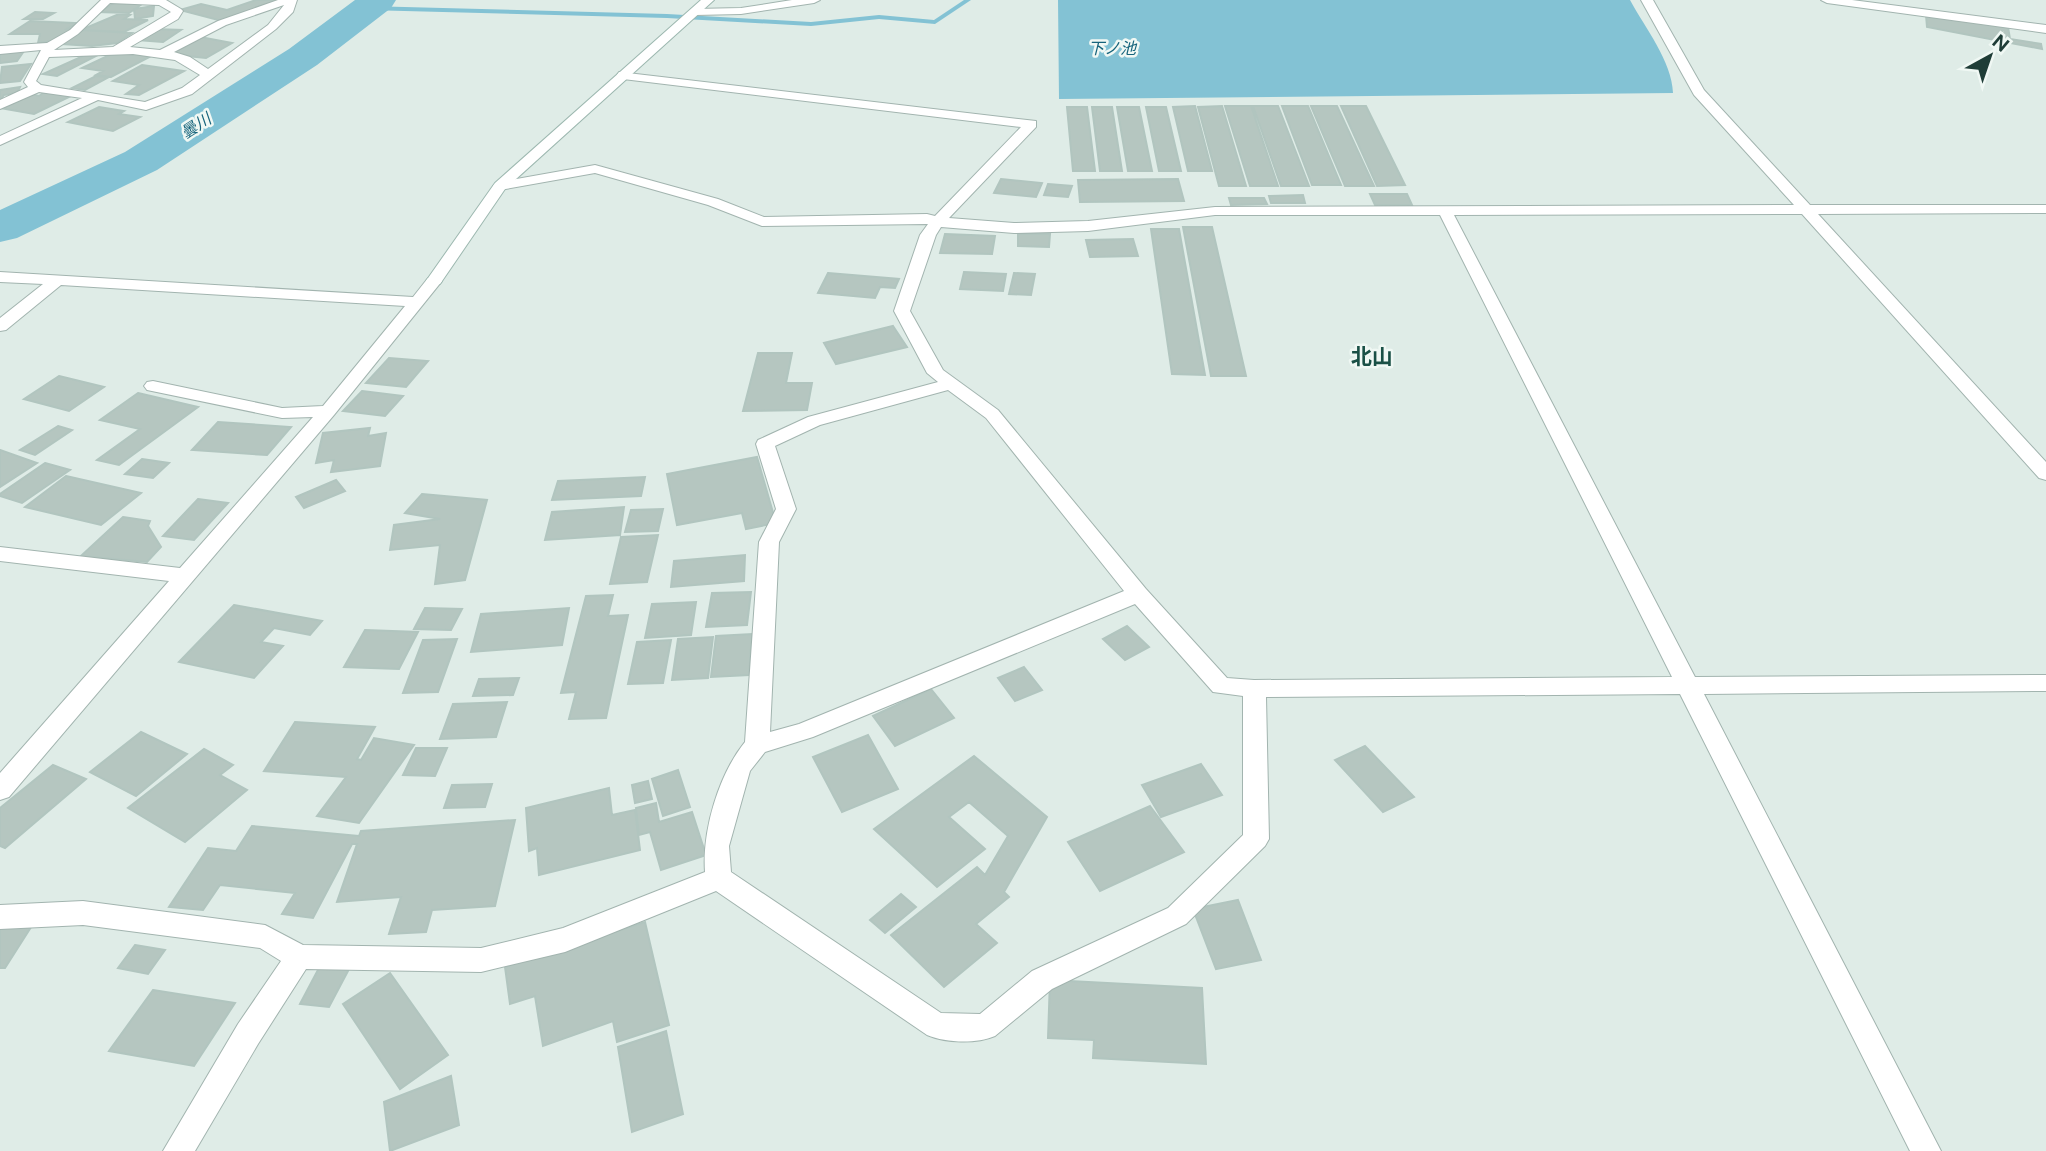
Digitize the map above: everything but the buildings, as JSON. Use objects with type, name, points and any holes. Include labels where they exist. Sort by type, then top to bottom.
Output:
[{"type":"street","points":[[34,82],[48,50],[74,32],[107,0],[161,2],[177,11],[174,17],[118,49]]},
{"type":"street","points":[[34,82],[146,106],[187,91],[211,74],[272,27],[289,10],[290,0],[222,23],[161,54]]},
{"type":"street","points":[[0,790],[187,576],[419,302],[499,186],[708,0]]},
{"type":"street","points":[[695,12],[755,10],[814,0]]},
{"type":"street","points":[[1647,0],[1699,92],[2046,474]]},
{"type":"street","points":[[1826,0],[2046,29]]},
{"type":"street","points":[[0,104],[79,55],[103,49],[161,54],[186,60],[198,72],[211,74]]},
{"type":"street","points":[[0,50],[48,50],[79,55]]},
{"type":"street","points":[[623,75],[1031,124],[937,222],[928,235],[902,310],[936,373],[992,414],[1138,594],[1221,686],[1254,689],[1689,688],[2046,683]]},
{"type":"street","points":[[0,141],[96,96]]},
{"type":"street","points":[[499,186],[595,169],[713,202],[762,222],[927,218],[937,222],[1014,228],[1088,226],[1215,211],[2046,209]]},
{"type":"street","points":[[1445,211],[1926,1151]]},
{"type":"street","points":[[5,277],[419,302]]},
{"type":"street","points":[[0,326],[58,280]]},
{"type":"street","points":[[757,745],[769,542],[786,509],[765,444],[814,421],[952,384]]},
{"type":"street","points":[[153,386],[282,413],[328,411]]},
{"type":"street","points":[[0,554],[187,576]]},
{"type":"street","points":[[718,878],[716,846],[739,767],[757,745],[805,731],[1138,594]]},
{"type":"street","points":[[718,878],[937,1026],[985,1027],[1042,980],[1177,916],[1256,839],[1254,689]]},
{"type":"street","points":[[0,917],[83,913],[239,933],[265,937],[299,957],[481,960],[565,940],[718,878]]},
{"type":"street","points":[[178,1151],[248,1034],[299,957]]},
{"type":"water","name":"下ノ池","points":[[1058,0],[1630,0],[1663,57],[1673,93],[1059,99]]},
{"type":"waterway","name":"曇川","points":[[0,228],[141,161],[303,57],[378,0]]},
{"type":"waterway","points":[[366,8],[667,16],[811,24],[879,17],[935,22],[968,0]]},
{"type":"district","name":"北山","points":[[1372,356]]}]
